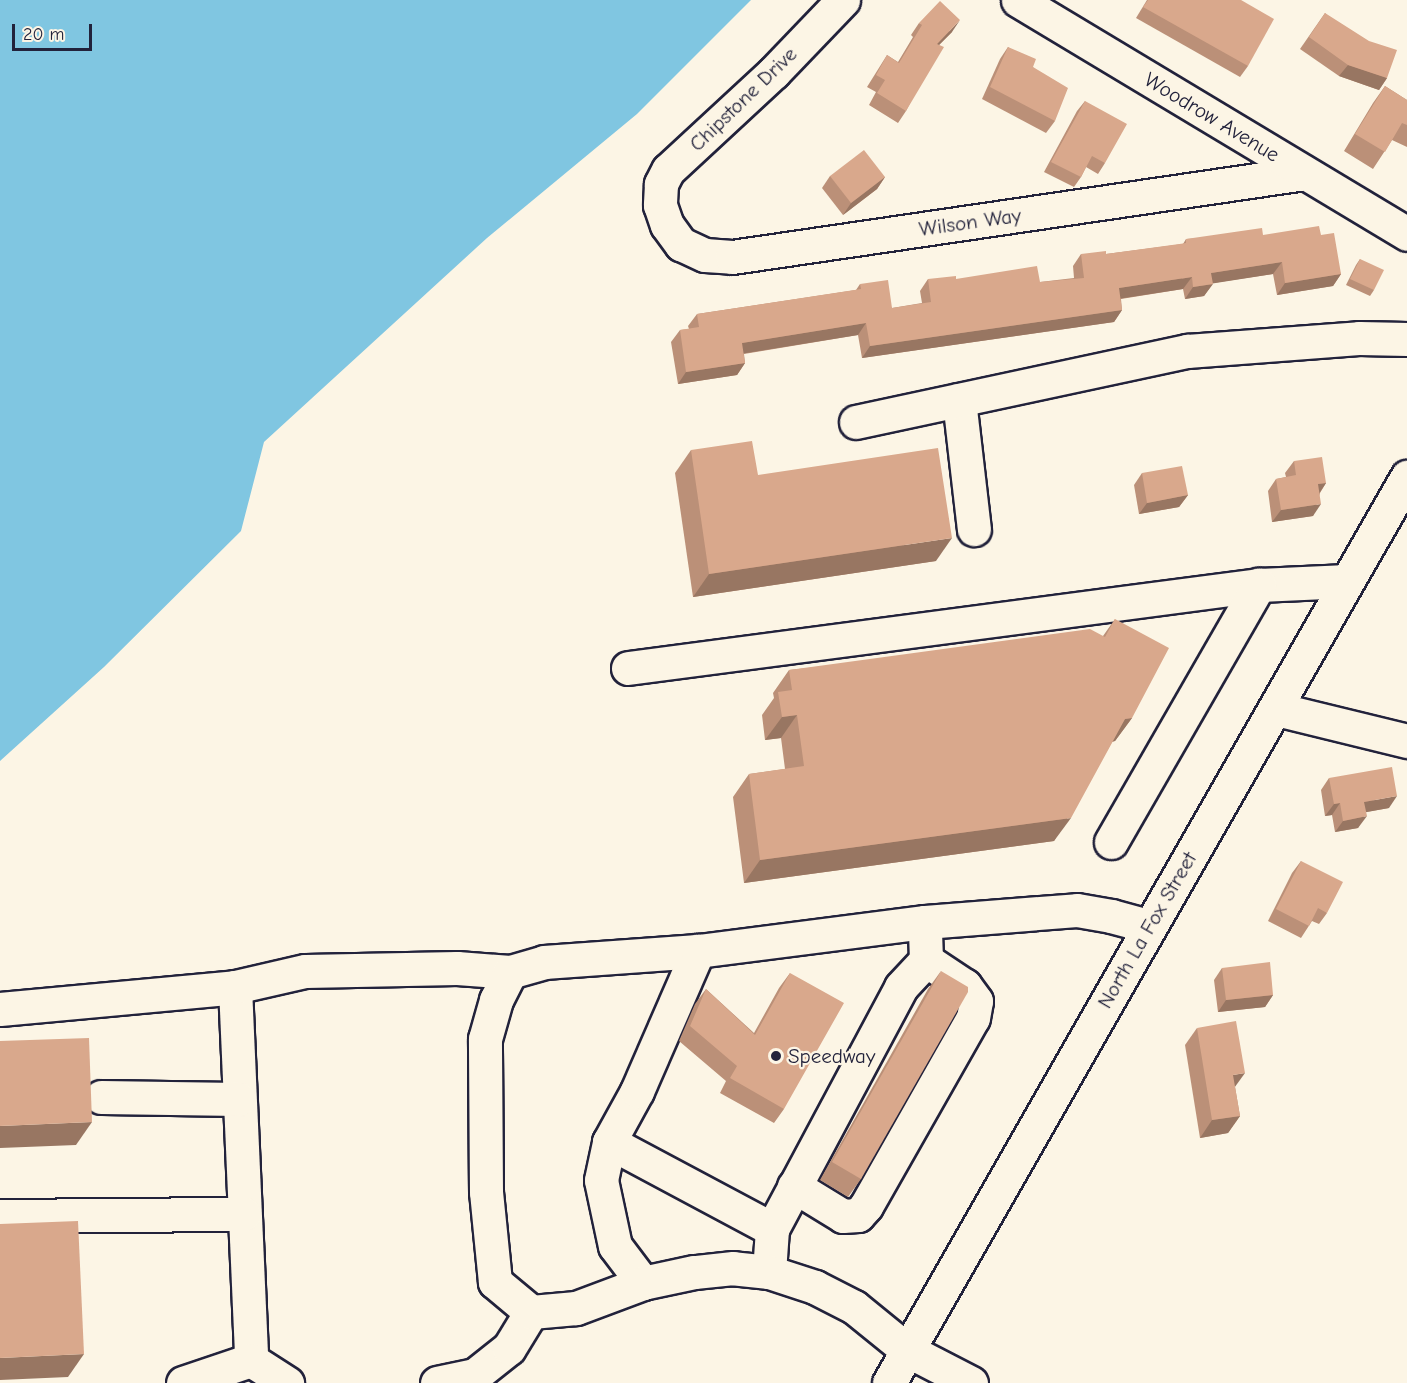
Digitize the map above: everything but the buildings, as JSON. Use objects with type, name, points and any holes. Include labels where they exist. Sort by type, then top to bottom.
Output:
[{"type":"street","name":"Chipstone Drive","points":[[660,205],[661,184],[668,170],[774,72],[843,0]]},
{"type":"street","name":"Woodrow Avenue","points":[[1018,0],[1407,234]]},
{"type":"street","name":"Wilson Way","points":[[660,205],[667,225],[681,244],[705,255],[732,257],[1304,173]]},
{"type":"street","points":[[856,422],[1187,351],[1359,338],[1407,339]]},
{"type":"street","points":[[959,400],[974,529]]},
{"type":"street","name":"North La Fox Street","points":[[889,1383],[1148,926],[1276,710],[1407,477]]},
{"type":"street","points":[[628,668],[1259,585],[1347,581]]},
{"type":"street","points":[[1112,842],[1259,585]]},
{"type":"street","points":[[1276,710],[1407,741]]},
{"type":"street","points":[[0,1009],[235,987],[304,971],[457,968],[510,972],[544,962],[698,951],[926,922],[1077,910],[1110,915],[1148,926]]},
{"type":"street","points":[[770,1272],[772,1229],[901,987],[926,960],[926,922]]},
{"type":"street","points":[[643,1283],[615,1246],[601,1180],[609,1142],[637,1091],[698,951]]},
{"type":"street","points":[[794,1186],[843,1216],[858,1215],[866,1206],[973,1018],[975,1001],[965,986],[926,960]]},
{"type":"street","points":[[510,972],[496,1000],[485,1039],[486,1192],[495,1282],[531,1312],[576,1308],[643,1283],[733,1268],[770,1272],[815,1287],[854,1307],[907,1350],[971,1383]]},
{"type":"street","points":[[235,987],[251,1360]]},
{"type":"street","points":[[101,1097],[239,1099]]},
{"type":"street","points":[[609,1142],[772,1229]]},
{"type":"street","points":[[0,1216],[244,1214]]},
{"type":"street","points":[[438,1383],[476,1375],[509,1348],[531,1312]]},
{"type":"street","points":[[183,1383],[251,1360]]},
{"type":"street","points":[[251,1360],[287,1383]]},
{"type":"water","points":[[0,0],[751,0],[637,114],[487,238],[264,442],[241,531],[104,667],[0,761]]},
{"type":"place","name":"Speedway","points":[[776,1056]]}]
